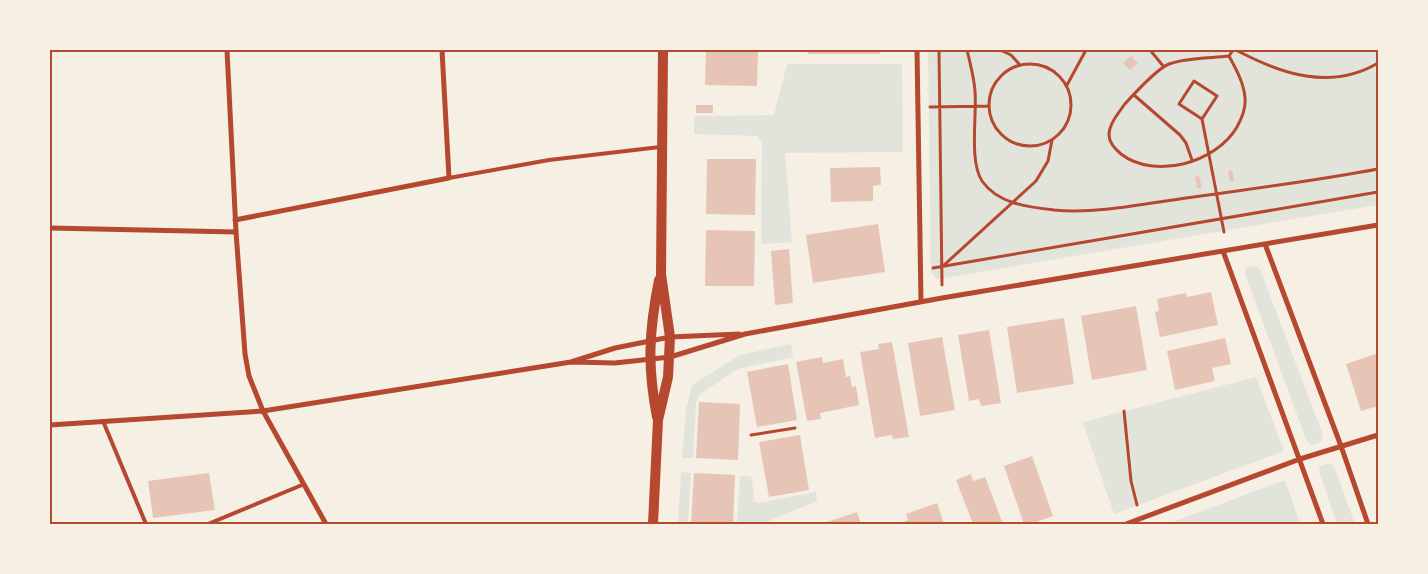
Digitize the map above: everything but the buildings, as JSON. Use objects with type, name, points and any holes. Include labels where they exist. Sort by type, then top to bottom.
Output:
[{"type":"main road","points":[[653,524],[658,420],[665,391],[670,356],[670,337],[661,274],[663,50]]},
{"type":"main road","points":[[658,420],[649,360],[653,311],[661,274]]},
{"type":"street","points":[[227,50],[235,220],[245,354],[249,376],[263,411],[302,485],[326,524]]},
{"type":"street","points":[[235,220],[449,178],[442,50]]},
{"type":"street","points":[[917,50],[921,302]]},
{"type":"street","points":[[571,362],[615,363],[649,360],[670,356],[744,334],[942,298],[1378,225]]},
{"type":"street","points":[[50,228],[236,232]]},
{"type":"street","points":[[1265,244],[1341,446],[1368,524]]},
{"type":"street","points":[[1223,251],[1323,524]]},
{"type":"street","points":[[50,425],[263,411],[571,362],[615,348],[650,340],[670,337],[744,334]]},
{"type":"street","points":[[1126,524],[1300,459],[1378,435]]},
{"type":"lane","points":[[449,178],[548,160],[662,147]]},
{"type":"lane","points":[[103,421],[146,524]]},
{"type":"lane","points":[[208,524],[302,485]]},
{"type":"path","points":[[939,50],[942,298]]},
{"type":"path","points":[[967,50],[975,90],[975,155],[978,173],[982,181],[995,195],[1014,202],[1055,210],[1095,209],[1216,194],[1378,169]]},
{"type":"path","points":[[1000,50],[1011,55],[1020,65]]},
{"type":"path","points":[[1067,85],[1086,50]]},
{"type":"path","points":[[1150,50],[1164,67]]},
{"type":"path","points":[[1229,56],[1239,76],[1246,99],[1244,109],[1234,132],[1226,142],[1208,154],[1172,165],[1148,165],[1125,157],[1113,146],[1109,133],[1112,123],[1134,95],[1164,67],[1174,63],[1229,56],[1235,50],[1274,69],[1292,74],[1317,77],[1352,75],[1378,63]]},
{"type":"path","points":[[1034,64],[1047,67],[1058,74],[1067,85],[1071,98],[1071,112],[1066,124],[1058,135],[1052,139],[1034,146],[1020,145],[1008,139],[998,130],[992,119],[989,106],[991,92],[998,80],[1008,70],[1020,65],[1034,64]]},
{"type":"path","points":[[1202,118],[1180,104],[1194,81],[1217,96],[1202,118],[1224,232]]},
{"type":"path","points":[[1134,95],[1180,135],[1186,143],[1192,160]]},
{"type":"path","points":[[918,107],[989,106]]},
{"type":"path","points":[[942,267],[1036,182],[1044,171],[1050,154],[1052,139]]},
{"type":"path","points":[[921,270],[1378,192]]},
{"type":"path","points":[[1124,411],[1131,481],[1137,506]]},
{"type":"path","points":[[752,435],[795,428]]},
{"type":"shaded area","points":[[928,50],[1378,50],[1378,205],[937,279],[931,271]]},
{"type":"shaded area","points":[[787,64],[902,64],[903,152],[785,153],[792,242],[761,244],[762,143],[757,136],[694,134],[694,116],[774,115]]},
{"type":"shaded area","points":[[1256,266],[1260,269],[1323,435],[1321,442],[1312,445],[1307,442],[1245,274],[1246,268]]},
{"type":"shaded area","points":[[791,344],[793,357],[738,369],[699,395],[696,402],[693,458],[682,458],[686,410],[692,385],[740,355]]},
{"type":"shaded area","points":[[1256,377],[1284,451],[1114,514],[1083,422]]},
{"type":"shaded area","points":[[1329,463],[1334,466],[1355,524],[1337,524],[1319,471],[1320,466]]},
{"type":"shaded area","points":[[681,472],[691,473],[688,524],[678,524]]},
{"type":"shaded area","points":[[740,476],[752,478],[754,501],[758,503],[816,492],[817,501],[762,524],[737,524]]},
{"type":"shaded area","points":[[1285,480],[1300,524],[1167,524]]}]
